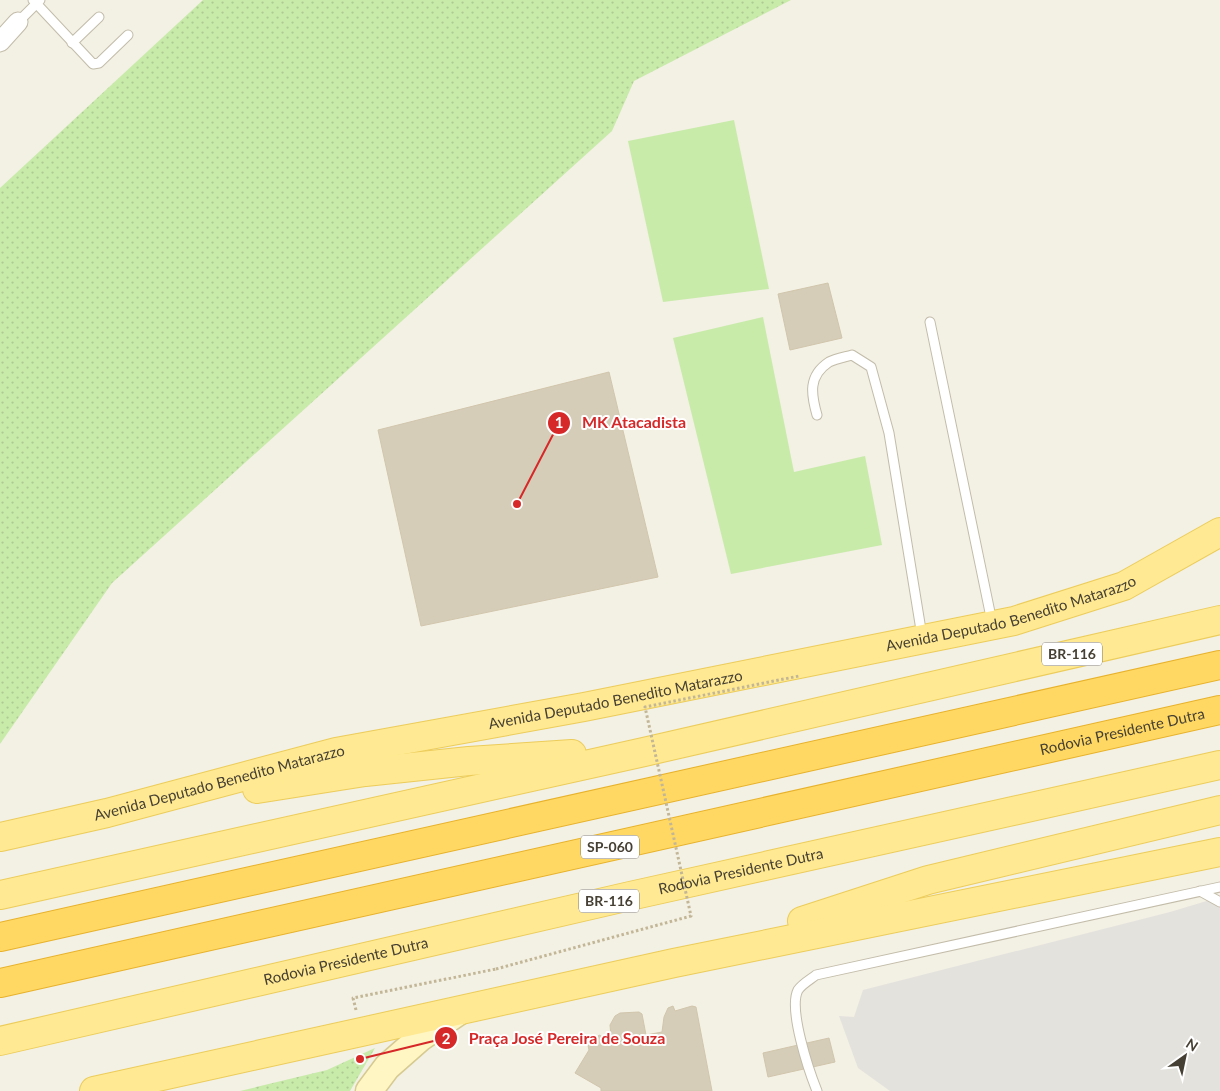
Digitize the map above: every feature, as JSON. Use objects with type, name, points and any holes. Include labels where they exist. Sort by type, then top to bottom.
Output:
[{"type":"highway","points":[[0,937],[1220,665]]},
{"type":"highway","name":"Rodovia Presidente Dutra","points":[[0,984],[1220,710]]},
{"type":"main road","name":"Avenida Deputado Benedito Matarazzo","points":[[0,837],[107,813],[336,752],[584,707],[1014,620],[1124,586],[1220,532]]},
{"type":"main road","name":"BR-116","points":[[0,895],[644,752],[1220,620]]},
{"type":"main road","points":[[107,813],[365,772],[556,754],[644,752]]},
{"type":"main road","name":"Rodovia Presidente Dutra","points":[[0,1041],[611,900],[1220,765]]},
{"type":"main road","points":[[674,963],[928,880],[1220,810]]},
{"type":"main road","points":[[94,1091],[674,963],[1220,852]]},
{"type":"main road","points":[[369,1091],[387,1067],[420,1038],[461,1010]]},
{"type":"street","points":[[0,42],[18,22]]},
{"type":"lane","points":[[18,22],[37,1],[72,43],[93,64],[100,63],[128,35]]},
{"type":"lane","points":[[72,43],[100,17]]},
{"type":"lane","points":[[930,322],[993,625]]},
{"type":"lane","points":[[817,415],[812,396],[815,378],[829,362],[852,355],[871,367],[889,432],[923,639]]},
{"type":"lane","points":[[816,1091],[809,1072],[794,1011],[798,990],[816,975],[1220,886]]},
{"type":"lane","points":[[1200,891],[1220,902]]},
{"type":"path","points":[[354,998],[496,969],[691,916],[645,707],[799,676]]},
{"type":"green space","points":[[203,0],[791,0],[634,81],[612,131],[112,583],[0,744],[0,188]]},
{"type":"green space","points":[[734,120],[769,289],[663,302],[628,141]]},
{"type":"green space","points":[[763,317],[794,472],[865,456],[882,545],[731,574],[673,338]]},
{"type":"green space","points":[[375,1048],[350,1091],[240,1091],[327,1070]]},
{"type":"shaded area","points":[[1220,897],[1220,1091],[890,1091],[858,1068],[839,1016],[854,1017],[863,990],[1170,912]]},
{"type":"building","points":[[828,283],[842,338],[790,350],[778,294]]},
{"type":"building","points":[[609,372],[658,577],[421,626],[378,430]]},
{"type":"building","points":[[673,1006],[675,1011],[692,1006],[696,1007],[712,1091],[601,1091],[601,1088],[575,1073],[589,1050],[587,1041],[597,1038],[599,1035],[603,1037],[611,1036],[610,1025],[615,1016],[620,1013],[639,1012],[642,1014],[646,1035],[662,1032],[664,1017],[668,1008]]},
{"type":"building","points":[[829,1038],[835,1062],[768,1077],[763,1053]]},
{"type":"place","name":"MK Atacadista","points":[[517,504]]},
{"type":"place","name":"Praça José Pereira de Souza","points":[[360,1059]]}]
